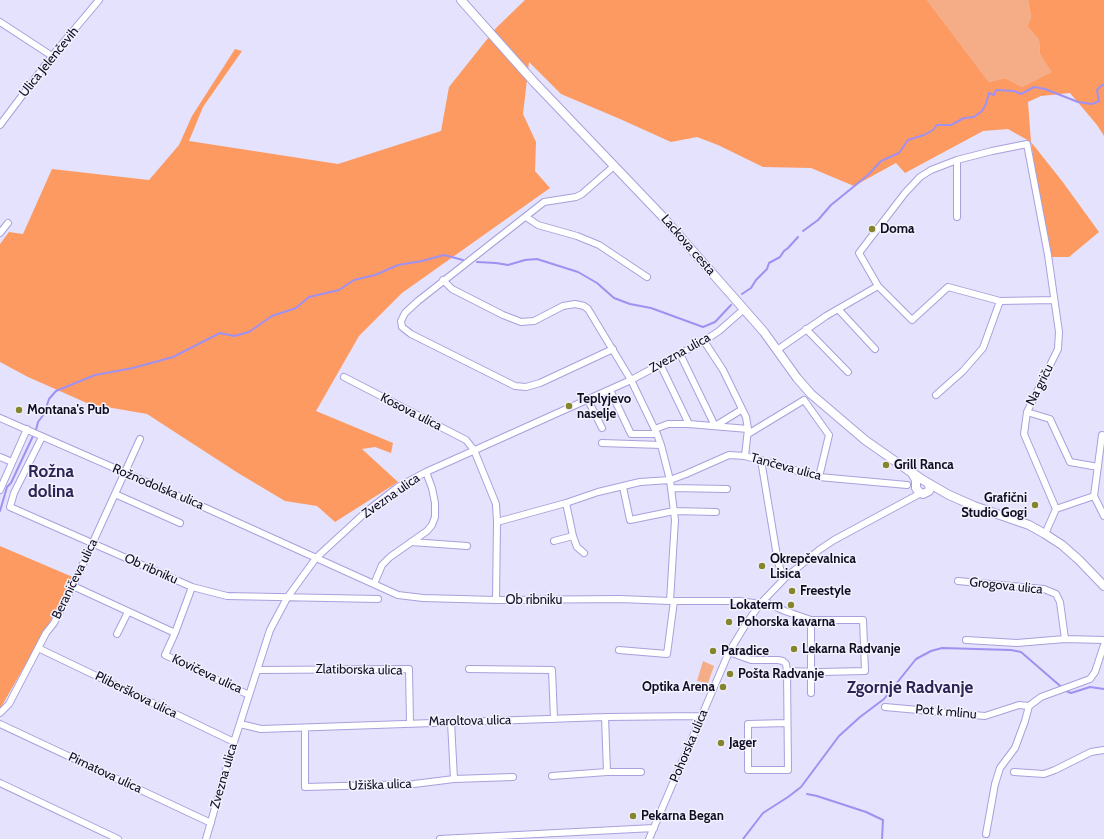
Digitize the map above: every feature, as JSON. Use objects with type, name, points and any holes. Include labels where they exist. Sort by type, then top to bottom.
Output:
[{"type":"street","name":"Ulica Jelenčevih","points":[[0,125],[52,56],[99,0]]},
{"type":"street","name":"Lackova cesta","points":[[461,0],[529,77],[662,216],[764,332],[797,378],[811,394],[865,440],[912,473],[922,487]]},
{"type":"street","points":[[0,22],[52,56]]},
{"type":"street","name":"Na griču","points":[[1054,300],[1000,301],[948,287],[912,320],[878,286],[859,253],[904,193],[920,177],[931,170],[957,160],[1027,144],[1048,255],[1059,332],[1058,349],[1027,412],[1024,434],[1056,509]]},
{"type":"street","points":[[957,160],[957,217]]},
{"type":"street","points":[[613,349],[540,383],[526,387],[515,386],[410,334],[402,327],[401,320],[405,313],[443,280],[544,202],[576,197],[582,194],[614,166]]},
{"type":"street","points":[[526,217],[538,225],[577,236],[599,245],[647,277]]},
{"type":"street","points":[[0,234],[8,223]]},
{"type":"street","points":[[443,280],[452,289],[503,315],[521,322],[534,321],[562,306],[575,304],[584,306],[588,309],[631,380],[656,432],[670,480],[675,520],[672,601],[667,654],[619,650]]},
{"type":"street","points":[[777,350],[806,329],[878,286]]},
{"type":"street","points":[[936,395],[964,370],[983,348],[1000,301]]},
{"type":"street","name":"Zvezna ulica","points":[[206,839],[234,742],[270,630],[287,598],[316,558],[367,511],[398,487],[426,472],[631,380],[704,341],[719,331],[744,309]]},
{"type":"street","points":[[838,309],[875,349]]},
{"type":"street","points":[[806,329],[848,372]]},
{"type":"street","points":[[704,341],[723,370],[741,410],[746,417],[748,432],[745,456]]},
{"type":"street","points":[[680,354],[715,426]]},
{"type":"street","points":[[660,364],[689,424]]},
{"type":"street","name":"Kosova ulica","points":[[344,377],[466,440],[474,450]]},
{"type":"street","points":[[610,390],[631,434],[656,432],[668,424],[715,426],[748,432],[804,400],[829,435],[819,477]]},
{"type":"street","points":[[588,400],[602,428]]},
{"type":"street","points":[[715,426],[741,410]]},
{"type":"street","points":[[1027,412],[1050,419],[1070,462],[1098,467]]},
{"type":"street","name":"Rožnodolska ulica","points":[[0,418],[316,558]]},
{"type":"street","points":[[0,490],[27,429]]},
{"type":"street","points":[[1102,435],[1094,496],[1104,516]]},
{"type":"street","name":"Ob ribniku","points":[[42,437],[14,493],[10,507],[192,587],[227,596],[378,599]]},
{"type":"street","name":"Beraničeva ulica","points":[[0,713],[9,704],[46,633],[54,623],[73,586],[94,543],[140,439]]},
{"type":"street","points":[[602,443],[661,445]]},
{"type":"street","points":[[474,450],[496,504],[496,600]]},
{"type":"street","name":"Tančeva ulica","points":[[497,522],[566,503],[598,492],[640,482],[670,480],[728,455],[745,456],[819,477],[907,485]]},
{"type":"street","points":[[0,457],[12,462]]},
{"type":"street","points":[[760,460],[778,562],[785,578]]},
{"type":"street","points":[[374,584],[382,565],[390,557],[427,531],[432,525],[435,517],[435,503],[432,488],[426,472]]},
{"type":"street","points":[[623,487],[630,520],[674,511],[716,512]]},
{"type":"street","points":[[922,487],[940,495],[1029,525],[1062,545],[1104,586]]},
{"type":"street","name":"Pohorska ulica","points":[[649,839],[730,652],[746,624],[762,603],[785,578],[808,558],[824,547],[910,499],[922,487]]},
{"type":"street","points":[[671,488],[727,489]]},
{"type":"street","points":[[115,494],[180,523]]},
{"type":"street","points":[[1045,534],[1056,509],[1094,496]]},
{"type":"street","points":[[566,503],[573,536],[577,547],[584,553]]},
{"type":"street","points":[[554,541],[573,536]]},
{"type":"street","points":[[412,542],[467,546]]},
{"type":"street","name":"Ob ribniku","points":[[316,558],[398,595],[410,598],[496,600],[620,599],[740,601],[762,603]]},
{"type":"street","name":"Grogova ulica","points":[[958,581],[1044,590],[1056,594],[1060,602],[1065,639]]},
{"type":"street","points":[[73,586],[175,633]]},
{"type":"street","name":"Kovičeva ulica","points":[[192,587],[165,655],[250,695]]},
{"type":"street","points":[[762,603],[811,620],[863,620],[865,671],[787,672]]},
{"type":"street","points":[[117,634],[128,612]]},
{"type":"street","points":[[811,620],[811,693]]},
{"type":"street","points":[[966,640],[1017,643],[1065,639],[1104,640]]},
{"type":"street","name":"Pot k mlinu","points":[[885,707],[985,716],[1019,705],[1029,706],[1041,697],[1086,681],[1093,676],[1104,645]]},
{"type":"street","name":"Pliberškova ulica","points":[[38,648],[234,742]]},
{"type":"street","points":[[730,652],[751,660],[778,660],[783,661],[786,664],[788,770],[748,770],[748,724],[787,723]]},
{"type":"street","name":"Zlatiborska ulica","points":[[258,670],[409,668],[410,723]]},
{"type":"street","points":[[470,669],[552,670],[554,719]]},
{"type":"street","points":[[986,834],[995,784],[1000,768],[1015,748],[1029,706]]},
{"type":"street","name":"Maroltova ulica","points":[[240,724],[261,729],[606,717],[701,716]]},
{"type":"street","points":[[606,717],[607,772]]},
{"type":"street","points":[[451,722],[454,779]]},
{"type":"street","name":"Pirnatova ulica","points":[[0,724],[211,823]]},
{"type":"street","name":"Užiška ulica","points":[[305,728],[305,787],[414,784],[454,779],[513,777]]},
{"type":"street","points":[[1014,772],[1044,774],[1091,752],[1104,750]]},
{"type":"street","points":[[552,776],[607,772],[641,772]]},
{"type":"street","points":[[0,783],[118,839]]},
{"type":"street","points":[[440,839],[654,828]]},
{"type":"shaded area","points":[[525,0],[927,0],[989,82],[1005,78],[1022,87],[1052,72],[1040,54],[1039,40],[1027,26],[1031,18],[1028,0],[1104,0],[1104,136],[1097,125],[1070,93],[1041,96],[1028,102],[1031,142],[1008,129],[983,131],[905,173],[896,163],[854,186],[811,168],[763,167],[718,145],[697,137],[671,142],[561,94],[529,62],[523,114],[536,142],[535,171],[550,188],[402,293],[359,336],[316,411],[393,443],[391,453],[375,447],[362,449],[398,482],[335,522],[317,506],[285,501],[238,473],[147,414],[89,404],[28,377],[0,362],[0,244],[9,232],[23,234],[52,169],[149,180],[179,145],[192,116],[235,49],[242,51],[203,107],[189,141],[338,164],[441,131],[449,87],[496,28]]},
{"type":"shaded area","points":[[927,0],[1028,0],[1031,18],[1027,26],[1039,40],[1040,54],[1053,72],[1022,87],[1005,78],[989,82]]},
{"type":"shaded area","points":[[1031,142],[1062,181],[1099,232],[1069,257],[1051,257],[1041,209]]},
{"type":"shaded area","points":[[0,546],[75,578],[0,709]]},
{"type":"shaded area","points":[[703,661],[714,666],[708,683],[697,681]]},
{"type":"waterway","points":[[803,231],[818,220],[831,205],[868,175],[881,161],[899,153],[908,140],[924,135],[933,130],[937,125],[951,125],[964,118],[974,117],[982,111],[989,93],[994,95],[996,90],[1014,91],[1021,94],[1034,87],[1045,89],[1078,102],[1092,104],[1099,101],[1097,90],[1104,85]]},
{"type":"waterway","points":[[742,294],[751,288],[756,280],[767,269],[769,263],[780,257],[798,237]]},
{"type":"waterway","points":[[36,430],[38,422],[44,414],[49,399],[56,391],[95,375],[133,368],[173,357],[220,333],[234,336],[249,332],[272,316],[296,308],[309,297],[339,290],[354,280],[375,275],[398,265],[444,255],[463,260]]},
{"type":"waterway","points":[[477,262],[508,265],[525,260],[537,259],[578,272],[597,283],[614,298],[630,304],[651,308],[703,327],[715,322],[731,305]]},
{"type":"waterway","points":[[0,511],[7,487],[11,483],[33,436]]},
{"type":"waterway","points":[[743,839],[763,813],[801,787],[839,736],[860,717],[884,699],[916,659],[931,651],[942,648],[1011,650],[1021,652],[1066,691],[1071,693],[1090,687],[1104,689]]},
{"type":"waterway","points":[[807,794],[866,812],[883,820],[882,839]]},
{"type":"place","name":"Doma","points":[[872,229]]},
{"type":"place","name":"Teplyjevo naselje","points":[[569,406]]},
{"type":"place","name":"Montana's Pub","points":[[19,410]]},
{"type":"place","name":"Grill Ranca","points":[[886,465]]},
{"type":"place","name":"Grafični Studio Gogi","points":[[1035,505]]},
{"type":"place","name":"Okrepčevalnica Lisica","points":[[762,566]]},
{"type":"place","name":"Freestyle","points":[[792,591]]},
{"type":"place","name":"Lokaterm","points":[[791,605]]},
{"type":"place","name":"Pohorska kavarna","points":[[729,622]]},
{"type":"place","name":"Lekarna Radvanje","points":[[794,649]]},
{"type":"place","name":"Paradice","points":[[713,651]]},
{"type":"place","name":"Pošta Radvanje","points":[[730,674]]},
{"type":"place","name":"Optika Arena","points":[[723,687]]},
{"type":"place","name":"Jager","points":[[721,743]]},
{"type":"place","name":"Pekarna Began","points":[[633,816]]},
{"type":"district","name":"Rožna dolina","points":[[51,482]]},
{"type":"district","name":"Zgornje Radvanje","points":[[910,688]]}]
